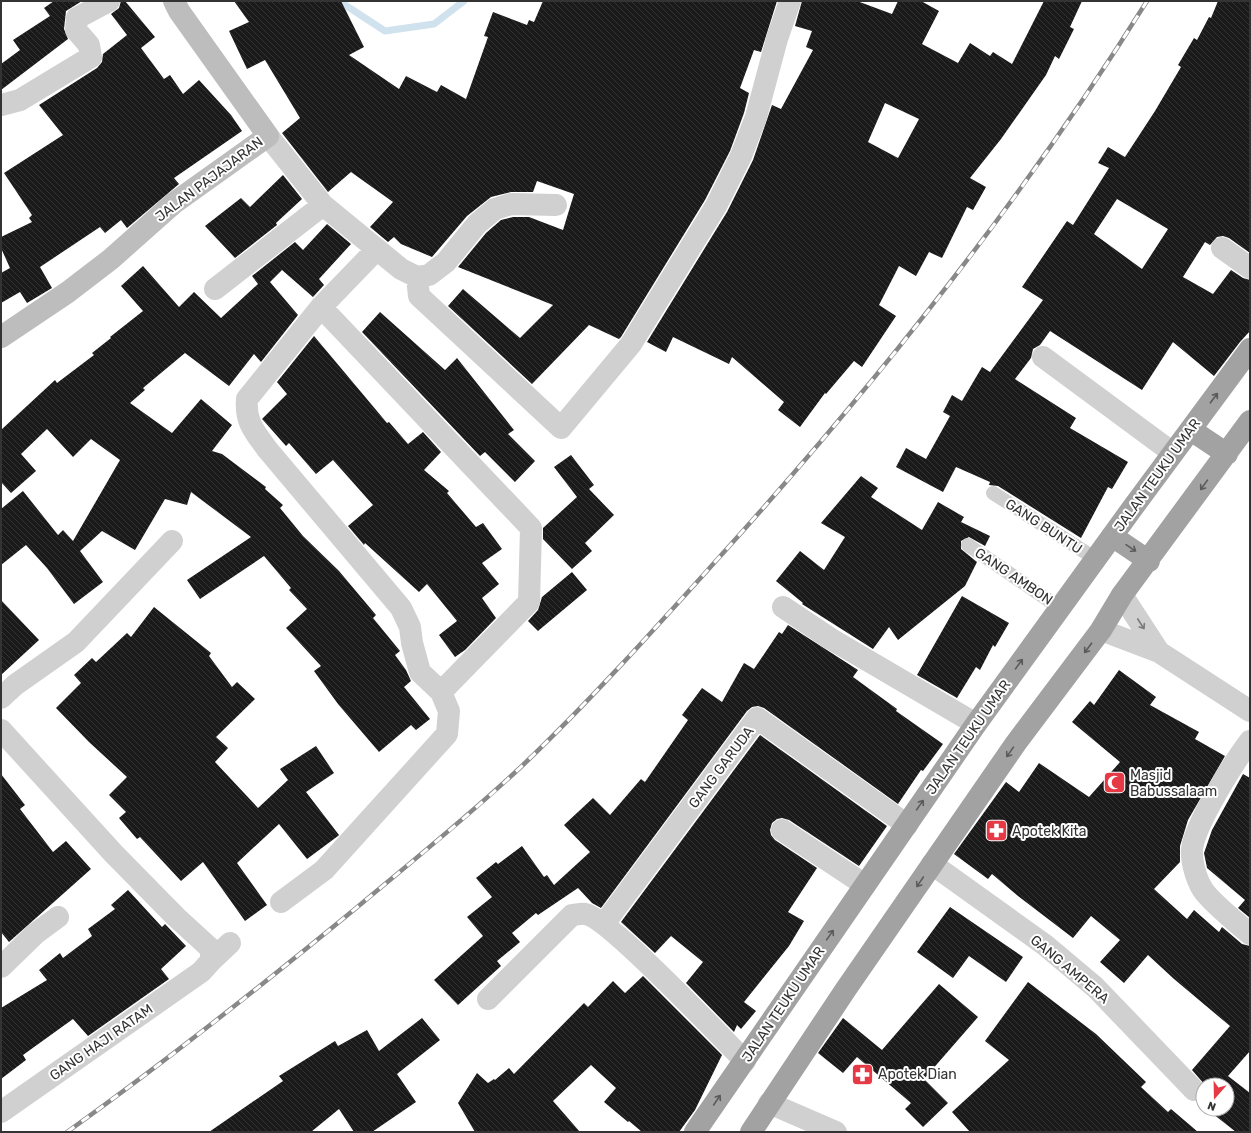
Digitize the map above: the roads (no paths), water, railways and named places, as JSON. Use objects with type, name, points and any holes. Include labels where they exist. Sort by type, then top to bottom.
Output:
[{"type":"highway","name":"JALAN TEUKU UMAR","points":[[695,1132],[976,724],[1250,349]]},
{"type":"highway","points":[[751,1132],[932,864],[1016,743],[1101,630],[1122,595],[1149,561],[1250,421]]},
{"type":"highway","points":[[1190,430],[1227,454]]},
{"type":"highway","points":[[1112,536],[1149,561]]},
{"type":"main road","name":"JALAN PAJAJARAN","points":[[1,337],[68,292],[111,259],[174,203],[268,136],[174,1]]},
{"type":"street","points":[[1,105],[20,100],[91,57],[89,45],[76,30],[77,18],[109,1]]},
{"type":"street","points":[[417,277],[419,296],[561,428],[631,344],[716,206],[741,156],[756,117],[777,38],[790,1]]},
{"type":"street","points":[[268,136],[323,205],[376,250],[401,269],[417,277],[429,275],[446,262],[477,224],[495,209],[511,204],[556,205]]},
{"type":"street","points":[[215,289],[323,205]]},
{"type":"street","points":[[1222,248],[1250,268]]},
{"type":"street","points":[[282,902],[324,870],[447,734],[449,711],[441,692],[420,672],[412,643],[410,627],[401,608],[267,449],[252,427],[246,413],[247,399],[322,307],[376,250]]},
{"type":"street","points":[[322,307],[531,528],[529,602],[441,692]]},
{"type":"street","points":[[1042,357],[1173,453]]},
{"type":"street","points":[[1,698],[15,685],[76,642],[172,540]]},
{"type":"street","points":[[1122,595],[1159,652]]},
{"type":"street","points":[[783,607],[831,639],[976,724]]},
{"type":"street","points":[[1101,630],[1159,652],[1250,711]]},
{"type":"street","name":"GANG GARUDA","points":[[604,924],[757,718],[907,825]]},
{"type":"street","points":[[1,730],[114,854],[176,917],[211,949],[206,966]]},
{"type":"street","points":[[1250,741],[1234,763],[1201,825],[1192,848],[1194,868],[1203,890],[1250,934]]},
{"type":"street","points":[[782,830],[865,885]]},
{"type":"street","name":"GANG AMPERA","points":[[932,864],[1045,945],[1095,987],[1194,1090]]},
{"type":"street","points":[[488,999],[572,915],[585,914],[604,924],[655,971],[745,1061]]},
{"type":"street","points":[[1,967],[35,934],[58,917]]},
{"type":"street","name":"GANG HAJI RATAM","points":[[1,1112],[206,966],[230,943]]},
{"type":"street","points":[[769,1104],[836,1132]]},
{"type":"lane","name":"GANG BUNTU","points":[[993,493],[1096,559]]},
{"type":"lane","name":"GANG AMBON","points":[[968,545],[1060,608]]},
{"type":"waterway","points":[[339,1],[385,31],[434,24],[464,1]]},
{"type":"railway","points":[[67,1132],[216,1021],[325,934],[483,801],[549,740],[600,687],[675,607],[782,487],[894,354],[948,286],[1051,146],[1147,1]]},
{"type":"place","name":"Masjid Babussalaam","points":[[1115,783]]},
{"type":"place","name":"Apotek Kita","points":[[997,831]]},
{"type":"place","name":"Apotek Dian","points":[[862,1074]]}]
